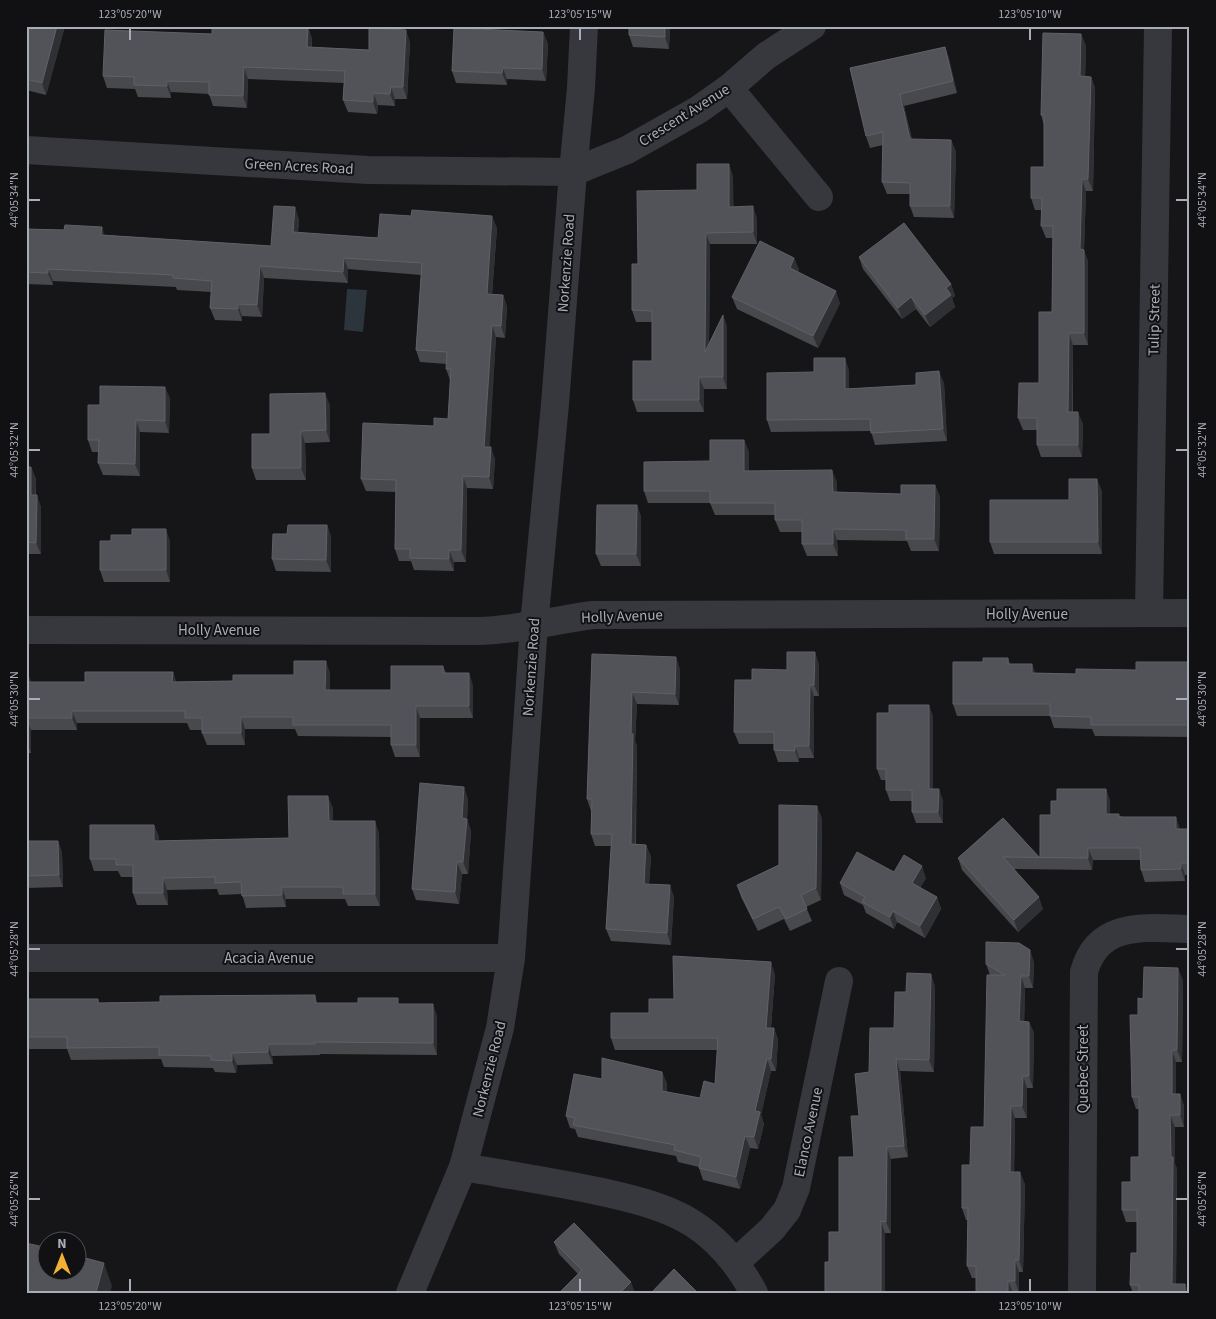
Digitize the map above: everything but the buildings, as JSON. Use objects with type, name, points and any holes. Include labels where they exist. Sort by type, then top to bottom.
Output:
[{"type":"street","name":"Norkenzie Road","points":[[410,1293],[463,1167],[500,1028],[511,958],[534,625],[556,404],[581,88],[584,26]]},
{"type":"street","name":"Crescent Avenue","points":[[573,172],[627,150],[698,110],[729,88],[766,56],[812,26]]},
{"type":"street","name":"Tulip Street","points":[[1149,613],[1158,26]]},
{"type":"street","points":[[729,88],[820,197]]},
{"type":"street","name":"Green Acres Road","points":[[26,150],[368,170],[573,172]]},
{"type":"street","name":"Holly Avenue","points":[[26,630],[495,631],[593,615],[1190,614]]},
{"type":"street","name":"Quebec Street","points":[[1082,1293],[1084,972],[1087,961],[1094,948],[1106,938],[1120,932],[1136,928],[1190,928]]},
{"type":"street","name":"Acacia Avenue","points":[[26,958],[511,958]]},
{"type":"street","name":"Elanco Avenue","points":[[736,1262],[772,1229],[787,1210],[796,1188],[838,981]]},
{"type":"street","points":[[463,1167],[587,1188],[663,1209],[692,1223],[718,1243],[736,1262],[754,1293]]},
{"type":"shaded area","points":[[347,289],[367,290],[363,332],[344,330]]}]
